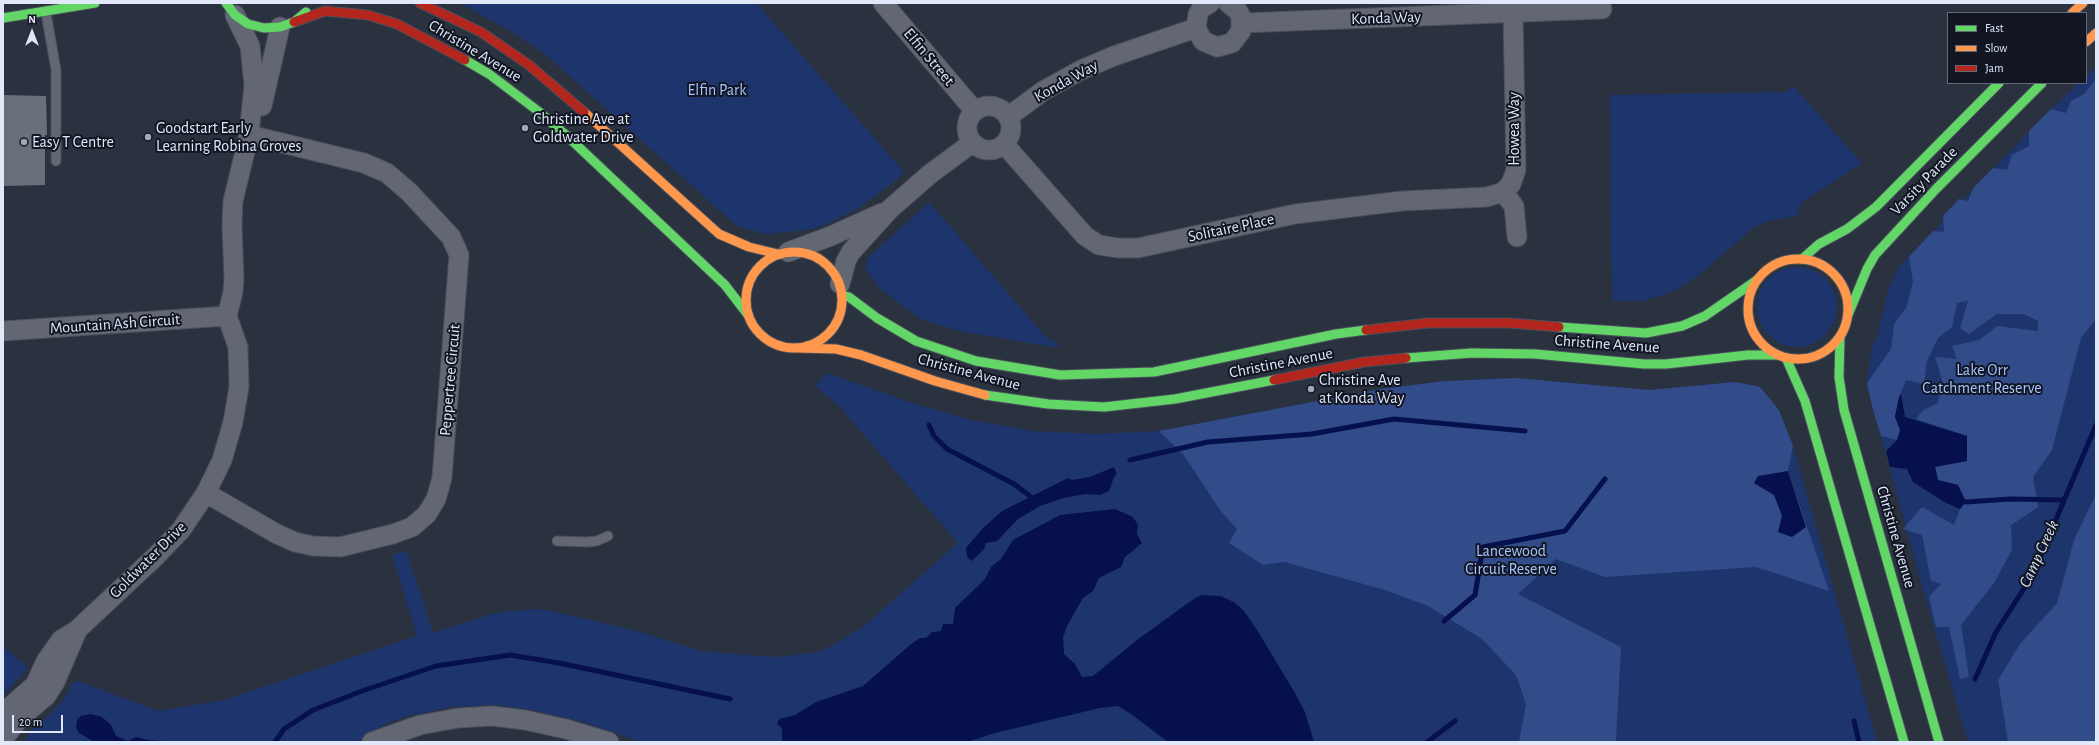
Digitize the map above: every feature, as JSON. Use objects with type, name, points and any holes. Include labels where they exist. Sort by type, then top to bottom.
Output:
[{"type":"main road","points":[[34,3],[46,13]]},
{"type":"main road","points":[[3,18],[46,13],[95,3]]},
{"type":"main road","points":[[218,3],[230,9]]},
{"type":"main road","points":[[287,24],[308,10],[312,3]]},
{"type":"main road","name":"Christine Avenue","points":[[420,3],[481,32],[529,65],[553,84],[719,234],[749,247],[783,253]]},
{"type":"main road","points":[[2073,12],[2083,3]]},
{"type":"main road","name":"Christine Avenue","points":[[230,9],[248,24],[264,28],[287,24],[325,11],[340,11],[368,15],[397,24],[489,74],[538,111],[567,136],[725,285],[748,315]]},
{"type":"main road","points":[[2087,41],[2096,33]]},
{"type":"main road","name":"Varsity Parade","points":[[1802,259],[1819,244],[1847,229],[1876,207],[1998,84]]},
{"type":"main road","name":"Varsity Parade","points":[[1848,315],[1867,269],[1875,255],[1936,189],[2041,84]]},
{"type":"main road","points":[[783,253],[804,253],[820,259],[832,270],[841,289],[842,310],[836,325],[826,337],[813,345],[788,348],[772,344],[759,334],[748,315],[745,300],[747,286],[754,272],[764,262],[783,253]]},
{"type":"main road","points":[[1802,259],[1817,263],[1831,272],[1841,284],[1847,299],[1848,315],[1840,337],[1830,348],[1816,356],[1801,359],[1782,357],[1765,348],[1755,336],[1749,323],[1747,308],[1750,294],[1757,280],[1769,268],[1785,261],[1802,259]]},
{"type":"main road","name":"Christine Avenue","points":[[841,289],[849,297],[877,318],[916,341],[976,361],[1060,375],[1106,375],[1154,372],[1336,334],[1428,323],[1509,323],[1646,333],[1682,326],[1705,316],[1757,280]]},
{"type":"main road","name":"Christine Avenue","points":[[1840,337],[1839,377],[1844,410],[1939,742]]},
{"type":"main road","name":"Christine Avenue","points":[[798,348],[836,349],[861,355],[936,381],[989,396],[1036,403],[1097,407],[1175,399],[1364,362],[1412,357],[1472,353],[1535,354],[1644,364],[1680,363],[1748,355],[1782,357]]},
{"type":"main road","points":[[1782,357],[1805,401],[1904,742]]},
{"type":"street","name":"Elfin Street","points":[[883,3],[974,110]]},
{"type":"street","points":[[1210,3],[1198,14],[1196,28],[1203,41],[1218,47],[1232,43],[1238,38],[1242,23],[1238,11],[1228,3]]},
{"type":"street","points":[[227,316],[233,292],[234,279],[232,225],[233,201],[249,135],[254,84],[250,46],[230,9]]},
{"type":"street","name":"Konda Way","points":[[1242,23],[1602,10]]},
{"type":"street","name":"Howea Way","points":[[1502,192],[1510,184],[1516,170],[1513,13]]},
{"type":"street","points":[[249,135],[261,109],[287,24]]},
{"type":"street","name":"Konda Way","points":[[1008,117],[1043,91],[1081,70],[1114,56],[1196,28]]},
{"type":"street","points":[[993,106],[999,108],[1008,117],[1011,131],[1004,144],[998,148],[984,150],[972,143],[968,137],[967,122],[974,110],[980,107],[993,106]]},
{"type":"street","name":"Peppertree Circuit","points":[[206,493],[277,534],[295,542],[313,546],[340,547],[393,534],[412,526],[427,514],[436,499],[442,478],[459,261],[459,255],[451,237],[409,192],[387,173],[364,163],[249,135]]},
{"type":"street","points":[[841,289],[846,261],[851,252],[890,209],[930,174],[972,143]]},
{"type":"street","name":"Solitaire Place","points":[[1004,144],[1085,236],[1099,245],[1118,248],[1138,248],[1295,214],[1402,201],[1487,197],[1502,192]]},
{"type":"street","points":[[1502,192],[1514,206],[1517,237]]},
{"type":"street","points":[[783,253],[831,236],[890,209]]},
{"type":"street","name":"Mountain Ash Circuit","points":[[3,331],[227,316]]},
{"type":"street","name":"Goldwater Drive","points":[[3,720],[10,707],[35,685],[53,649],[61,640],[77,630],[155,557],[181,530],[206,493],[222,460],[233,422],[239,387],[238,347],[227,316]]},
{"type":"street","name":"Goldwater Drive","points":[[3,739],[20,718],[46,696],[55,682],[77,630]]},
{"type":"street","points":[[372,742],[420,725],[458,718],[492,716],[525,720],[609,742]]},
{"type":"lane","points":[[46,13],[56,70],[56,161]]},
{"type":"lane","points":[[557,541],[588,542],[597,541],[608,536]]},
{"type":"green space","name":"Elfin Park","points":[[460,3],[756,3],[905,173],[859,208],[825,225],[807,230],[765,234],[737,226],[545,54],[512,32]]},
{"type":"green space","name":"Lake Orr Catchment Reserve","points":[[2096,68],[2096,742],[1968,742],[1924,593],[1873,410],[1867,383],[1871,351],[1878,334],[1888,290],[1898,268],[2051,109],[2078,84],[2087,84],[2087,76]]},
{"type":"green space","points":[[2096,74],[2096,319],[2081,338],[2052,450],[2033,477],[2038,507],[2011,525],[2012,550],[1994,583],[1961,625],[1969,677],[1960,679],[1949,627],[1936,627],[1929,597],[1941,584],[1931,581],[1922,535],[1903,529],[1922,507],[1954,525],[1960,509],[1966,501],[1958,485],[1938,480],[1935,466],[1967,461],[1967,436],[1916,419],[1923,410],[1938,403],[1942,380],[1935,357],[1957,359],[1952,346],[1979,340],[1997,326],[2038,331],[2038,321],[2023,314],[1997,314],[1969,334],[1960,328],[1968,301],[1957,303],[1952,327],[1938,338],[1927,361],[1924,384],[1906,380],[1899,397],[1895,417],[1901,430],[1897,440],[1881,436],[1867,383],[1891,349],[1894,324],[1906,308],[1913,282],[1909,257],[1933,231],[1944,232],[1943,216],[1959,199],[1968,201],[1973,188],[1993,168],[2007,170],[2012,155],[2029,146],[2029,131],[2051,109],[2066,113],[2071,101],[2084,94],[2095,80]]},
{"type":"green space","points":[[1793,86],[1862,163],[1801,203],[1798,216],[1767,221],[1752,229],[1699,275],[1675,291],[1643,301],[1612,301],[1610,95],[1785,92]]},
{"type":"green space","points":[[929,202],[1045,336],[1060,346],[1052,347],[959,331],[921,319],[880,289],[865,269],[869,257]]},
{"type":"green space","points":[[1797,267],[1812,270],[1825,279],[1834,292],[1837,307],[1834,322],[1825,335],[1812,344],[1797,347],[1782,344],[1769,335],[1760,322],[1757,307],[1760,292],[1769,279],[1782,270]]},
{"type":"green space","name":"Lancewood Circuit Reserve","points":[[827,373],[915,404],[972,420],[1033,431],[1097,434],[1159,431],[1381,389],[1445,381],[1516,378],[1649,390],[1735,382],[1760,387],[1779,410],[1793,446],[1877,742],[1130,742],[1126,738],[1121,742],[641,742],[587,723],[537,711],[497,705],[452,707],[409,716],[387,723],[357,742],[24,741],[35,726],[51,714],[66,697],[72,683],[78,681],[158,711],[224,700],[417,636],[392,555],[406,551],[433,633],[495,613],[534,609],[547,610],[637,631],[701,651],[774,657],[814,653],[831,646],[864,626],[958,543],[837,404],[815,386]]},
{"type":"green space","points":[[1516,378],[1649,390],[1735,382],[1760,387],[1779,410],[1793,446],[1788,471],[1829,591],[1756,567],[1605,577],[1556,559],[1518,594],[1621,647],[1616,742],[1519,742],[1526,704],[1516,675],[1482,639],[1428,606],[1385,590],[1284,562],[1263,565],[1229,543],[1237,529],[1220,510],[1183,454],[1159,431],[1381,389],[1445,381]]},
{"type":"green space","points":[[2096,494],[2096,742],[2008,742],[1998,680],[2020,644],[2057,603],[2074,540]]},
{"type":"green space","points":[[3,646],[28,668],[5,693],[3,692]]},
{"type":"shaded area","points":[[1901,394],[1905,417],[1967,436],[1967,461],[1935,467],[1938,480],[1958,485],[1966,502],[1960,509],[1944,502],[1913,482],[1907,469],[1890,467],[1886,451],[1897,440],[1900,430],[1895,417]]},
{"type":"shaded area","points":[[1114,467],[1117,474],[1114,477],[1109,491],[1100,495],[1085,494],[1063,498],[1040,506],[1018,519],[997,541],[986,543],[984,549],[972,561],[967,557],[966,548],[983,528],[1002,511],[1068,478],[1072,480],[1090,477]]},
{"type":"shaded area","points":[[1788,471],[1806,527],[1792,537],[1778,532],[1782,516],[1774,495],[1754,483],[1758,476]]},
{"type":"shaded area","points":[[1115,509],[1133,517],[1138,525],[1137,534],[1142,543],[1125,557],[1121,567],[1099,578],[1093,591],[1083,598],[1067,626],[1063,638],[1064,654],[1075,664],[1082,677],[1093,676],[1137,640],[1195,598],[1202,595],[1220,596],[1234,602],[1244,611],[1257,630],[1305,712],[1314,742],[1168,742],[1118,706],[1100,708],[995,733],[967,742],[782,742],[782,728],[777,724],[779,719],[795,715],[816,702],[863,686],[920,638],[926,638],[932,632],[941,631],[943,624],[953,624],[955,608],[985,579],[991,567],[1001,559],[1013,540],[1060,515]]},
{"type":"shaded area","points":[[91,714],[102,717],[111,725],[116,736],[128,741],[136,737],[148,740],[174,742],[94,742],[78,732],[76,726],[77,720],[81,716]]},
{"type":"building","name":"Easy T Centre","points":[[3,95],[46,96],[47,135],[45,135],[45,185],[3,186]]},
{"type":"waterway","points":[[1130,460],[1208,442],[1312,434],[1394,419],[1525,431]]},
{"type":"waterway","points":[[929,425],[934,436],[947,449],[1014,484],[1030,496]]},
{"type":"waterway","name":"Camp Creek","points":[[1975,679],[1996,632],[2032,576],[2096,425]]},
{"type":"waterway","points":[[1444,621],[1475,595],[1483,547],[1565,531],[1605,479]]},
{"type":"waterway","points":[[1966,502],[2010,499],[2064,500]]},
{"type":"waterway","points":[[275,742],[284,729],[313,710],[362,691],[436,666],[510,655],[559,663],[730,699]]},
{"type":"waterway","points":[[1427,742],[1455,721]]},
{"type":"waterway","name":"Camp Creek","points":[[1854,721],[1859,742]]},
{"type":"traffic: fast","points":[[3,18],[95,3]]},
{"type":"traffic: fast","points":[[226,3],[235,15],[248,24],[264,28],[280,27],[294,22],[306,12]]},
{"type":"traffic: fast","points":[[465,60],[489,74],[538,111],[567,136],[725,285],[748,315]]},
{"type":"traffic: fast","points":[[1802,259],[1819,244],[1847,229],[1876,207],[1998,84]]},
{"type":"traffic: fast","points":[[1848,315],[1867,269],[1875,255],[1936,189],[2041,84]]},
{"type":"traffic: fast","points":[[1559,327],[1646,333],[1682,326],[1705,316],[1757,280]]},
{"type":"traffic: fast","points":[[842,295],[849,297],[877,318],[916,341],[976,361],[1060,375],[1154,372],[1336,334],[1366,330]]},
{"type":"traffic: fast","points":[[1840,337],[1839,377],[1844,410],[1939,742]]},
{"type":"traffic: fast","points":[[1406,358],[1472,353],[1535,354],[1644,364],[1666,364],[1748,355],[1778,355]]},
{"type":"traffic: fast","points":[[1786,358],[1805,401],[1904,742]]},
{"type":"traffic: fast","points":[[985,395],[1048,404],[1104,407],[1175,399],[1274,380]]},
{"type":"traffic: slow","points":[[2073,12],[2083,3]]},
{"type":"traffic: slow","points":[[2087,41],[2096,33]]},
{"type":"traffic: slow","points":[[584,112],[719,234],[749,247],[778,254]]},
{"type":"traffic: slow","points":[[794,252],[812,255],[828,266],[839,282],[842,300],[839,318],[828,334],[812,345],[794,348],[776,345],[760,334],[749,318],[746,300],[749,282],[760,266],[776,255],[794,252]]},
{"type":"traffic: slow","points":[[1798,259],[1817,263],[1833,274],[1844,290],[1848,309],[1844,328],[1833,344],[1817,355],[1798,359],[1779,355],[1763,344],[1752,328],[1748,309],[1752,290],[1763,274],[1779,263],[1798,259]]},
{"type":"traffic: slow","points":[[798,348],[836,349],[861,355],[935,381],[985,395]]},
{"type":"traffic: jam","points":[[420,3],[481,32],[529,65],[584,112]]},
{"type":"traffic: jam","points":[[294,22],[325,11],[368,15],[397,24],[465,60]]},
{"type":"traffic: jam","points":[[1366,330],[1428,323],[1509,323],[1559,327]]},
{"type":"traffic: jam","points":[[1274,380],[1364,362],[1406,358]]},
{"type":"place","name":"Christine Ave at Goldwater Drive","points":[[525,128]]},
{"type":"place","name":"Goodstart Early Learning Robina Groves","points":[[148,137]]},
{"type":"place","name":"Easy T Centre","points":[[24,142]]},
{"type":"place","name":"Christine Ave at Konda Way","points":[[1311,389]]}]
